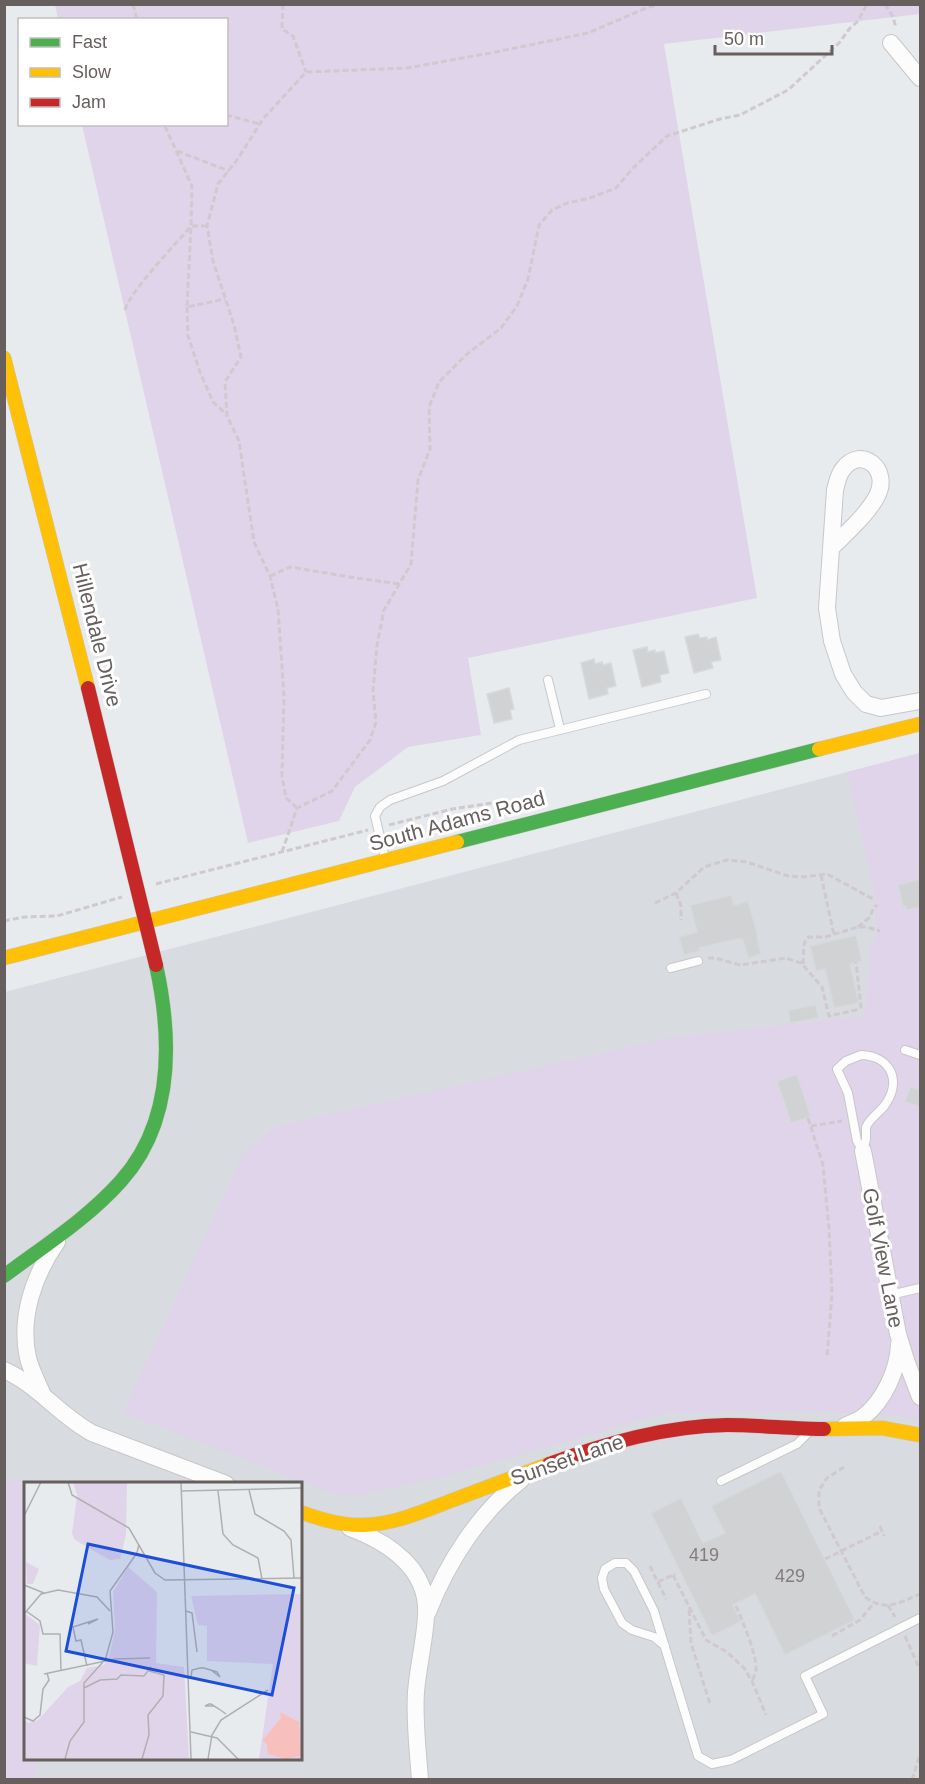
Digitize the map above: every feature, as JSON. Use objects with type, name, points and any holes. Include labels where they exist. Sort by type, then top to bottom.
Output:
[{"type":"street","points":[[891,43],[921,78]]},
{"type":"street","name":"Hillendale Drive","points":[[4,358],[147,923],[162,993],[167,1031],[167,1072],[162,1098],[151,1132],[136,1161],[109,1194],[69,1228],[4,1276]]},
{"type":"street","points":[[831,548],[870,507],[878,494],[881,474],[877,466],[865,459],[849,463],[840,474],[833,512],[827,608],[832,641],[843,674],[854,692],[866,704],[876,707],[921,701]]},
{"type":"street","name":"South Adams Road","points":[[4,957],[147,923],[264,891],[921,724]]},
{"type":"street","name":"Golf View Lane","points":[[863,1151],[898,1334],[921,1397]]},
{"type":"street","points":[[42,1394],[28,1357],[27,1315],[36,1279],[52,1249],[69,1228]]},
{"type":"street","points":[[842,1428],[863,1417],[882,1394],[896,1366],[899,1348],[898,1334]]},
{"type":"street","points":[[4,1370],[17,1376],[42,1394],[73,1422],[92,1432],[221,1482]]},
{"type":"street","name":"Sunset Lane","points":[[302,1513],[338,1523],[371,1524],[408,1516],[544,1465],[620,1441],[686,1428],[744,1425],[813,1429],[868,1427],[897,1429],[921,1435]]},
{"type":"street","points":[[426,1616],[452,1563],[477,1526],[510,1489],[544,1465]]},
{"type":"street","points":[[338,1523],[372,1538],[405,1561],[414,1570],[424,1591],[426,1616],[416,1698],[420,1779]]},
{"type":"lane","points":[[549,680],[560,729]]},
{"type":"lane","points":[[385,862],[375,820],[376,812],[390,800],[443,781],[510,744],[560,729],[706,694]]},
{"type":"lane","points":[[671,968],[698,961]]},
{"type":"lane","points":[[905,1050],[921,1055]]},
{"type":"lane","points":[[861,1055],[872,1056],[882,1061],[887,1065],[893,1078],[893,1086],[885,1105],[867,1123],[863,1151],[857,1141],[848,1093],[837,1069],[846,1061],[861,1055]]},
{"type":"lane","points":[[890,1295],[921,1288]]},
{"type":"lane","points":[[721,1481],[797,1444],[813,1429]]},
{"type":"lane","points":[[665,1646],[654,1637],[632,1630],[622,1623],[604,1589],[602,1578],[605,1569],[615,1563],[626,1563],[634,1571],[654,1611],[665,1646],[698,1756],[712,1764],[731,1760],[823,1714],[805,1676],[921,1618]]},
{"type":"path","points":[[283,4],[282,29],[292,36],[306,72]]},
{"type":"path","points":[[227,416],[225,382],[241,357],[213,261],[207,226],[218,184],[237,160],[260,124],[306,72],[407,68],[496,52],[588,33],[658,4]]},
{"type":"path","points":[[282,852],[297,808],[332,791],[370,740],[376,722],[373,691],[377,645],[384,610],[411,564],[418,480],[430,449],[429,407],[439,382],[466,355],[501,328],[517,306],[528,279],[539,225],[552,210],[616,188],[633,168],[667,136],[740,115],[788,90],[839,43],[858,21],[867,4]]},
{"type":"path","points":[[885,4],[893,17],[897,30],[891,43]]},
{"type":"path","points":[[228,116],[260,124]]},
{"type":"path","points":[[165,126],[192,186],[188,336],[213,402],[227,416],[239,441],[254,542],[270,576],[278,609],[284,696],[282,776],[286,798],[297,808]]},
{"type":"path","points":[[176,150],[229,171]]},
{"type":"path","points":[[125,310],[141,285],[191,226],[207,226]]},
{"type":"path","points":[[187,307],[225,299]]},
{"type":"path","points":[[270,576],[290,567],[400,584]]},
{"type":"path","points":[[388,825],[452,809],[499,802]]},
{"type":"path","points":[[151,885],[366,831]]},
{"type":"path","points":[[655,903],[676,893],[704,867],[727,860],[747,862],[788,876],[827,874],[873,899]]},
{"type":"path","points":[[820,875],[834,935]]},
{"type":"path","points":[[676,893],[681,906],[681,920]]},
{"type":"path","points":[[4,921],[24,917],[57,916],[128,896]]},
{"type":"path","points":[[858,927],[870,917],[877,906]]},
{"type":"path","points":[[803,964],[806,939],[834,935],[858,927],[880,930]]},
{"type":"path","points":[[698,961],[715,958],[740,965],[750,965],[786,958],[793,959],[803,964],[822,987],[829,1016],[856,1010],[861,1006],[856,962]]},
{"type":"path","points":[[808,1118],[823,1165],[829,1229],[832,1294],[827,1356]]},
{"type":"path","points":[[811,1126],[849,1120]]},
{"type":"path","points":[[844,1467],[827,1478],[819,1490],[819,1508],[865,1597],[873,1604],[888,1605],[897,1604],[920,1594]]},
{"type":"path","points":[[880,1526],[884,1536]]},
{"type":"path","points":[[825,1559],[882,1531]]},
{"type":"path","points":[[650,1566],[666,1599]]},
{"type":"path","points":[[658,1582],[674,1574],[706,1640],[735,1659],[744,1668],[766,1715]]},
{"type":"path","points":[[832,1636],[860,1620],[873,1604]]},
{"type":"path","points":[[888,1605],[897,1622]]},
{"type":"path","points":[[736,1606],[744,1624],[757,1668],[752,1681]]},
{"type":"path","points":[[689,1607],[691,1643],[710,1704]]},
{"type":"path","points":[[905,1636],[921,1670]]},
{"type":"path","points":[[912,1779],[921,1754]]},
{"type":"shaded area","points":[[55,5],[920,5],[920,14],[664,44],[757,598],[468,658],[481,735],[408,747],[355,787],[339,821],[248,843],[82,126],[228,126],[228,18],[58,18]]},
{"type":"shaded area","points":[[920,753],[920,1779],[5,1780],[5,992]]},
{"type":"shaded area","points":[[920,753],[920,1422],[903,1416],[804,1411],[666,1413],[446,1476],[354,1496],[332,1493],[123,1413],[243,1154],[274,1127],[669,1038],[865,1016],[871,945],[877,936],[874,891],[847,772]]},
{"type":"shaded area","points":[[4,1480],[37,1480],[44,1482],[24,1482],[24,1760],[40,1760],[33,1779],[5,1779]]},
{"type":"building","points":[[698,634],[700,638],[707,637],[707,640],[716,637],[721,660],[711,662],[713,668],[694,673],[685,637]]},
{"type":"building","points":[[647,647],[648,652],[664,651],[669,673],[660,675],[661,682],[642,687],[633,650]]},
{"type":"building","points":[[594,659],[595,664],[611,663],[616,686],[607,688],[608,694],[589,699],[581,663]]},
{"type":"building","points":[[509,688],[514,709],[510,710],[512,719],[494,723],[487,694]]},
{"type":"building","points":[[921,879],[921,907],[906,910],[905,906],[903,907],[898,885]]},
{"type":"building","points":[[731,895],[734,905],[748,901],[761,954],[748,958],[741,938],[699,948],[700,951],[684,955],[679,937],[697,932],[690,905]]},
{"type":"building","points":[[856,935],[862,961],[850,964],[859,1003],[834,1008],[825,969],[816,971],[810,946]]},
{"type":"building","points":[[816,1005],[818,1018],[790,1023],[788,1010]]},
{"type":"building","points":[[797,1074],[811,1117],[791,1123],[777,1081]]},
{"type":"building","points":[[910,1087],[921,1090],[921,1107],[905,1102]]},
{"type":"building","points":[[781,1471],[855,1620],[785,1655],[755,1594],[733,1605],[741,1622],[712,1636],[651,1513],[681,1498],[703,1543],[725,1533],[711,1506]]},
{"type":"traffic: fast","points":[[457,842],[819,749]]},
{"type":"traffic: fast","points":[[4,1276],[65,1231],[108,1195],[138,1158],[151,1133],[160,1106],[166,1050],[165,1021],[156,965]]},
{"type":"traffic: slow","points":[[4,358],[88,688]]},
{"type":"traffic: slow","points":[[819,749],[920,724]]},
{"type":"traffic: slow","points":[[4,958],[457,842]]},
{"type":"traffic: slow","points":[[824,1429],[882,1428],[920,1435]]},
{"type":"traffic: slow","points":[[302,1513],[348,1524],[364,1525],[398,1520],[549,1464]]},
{"type":"traffic: jam","points":[[88,688],[156,965]]},
{"type":"traffic: jam","points":[[549,1464],[636,1437],[704,1426],[824,1429]]}]
